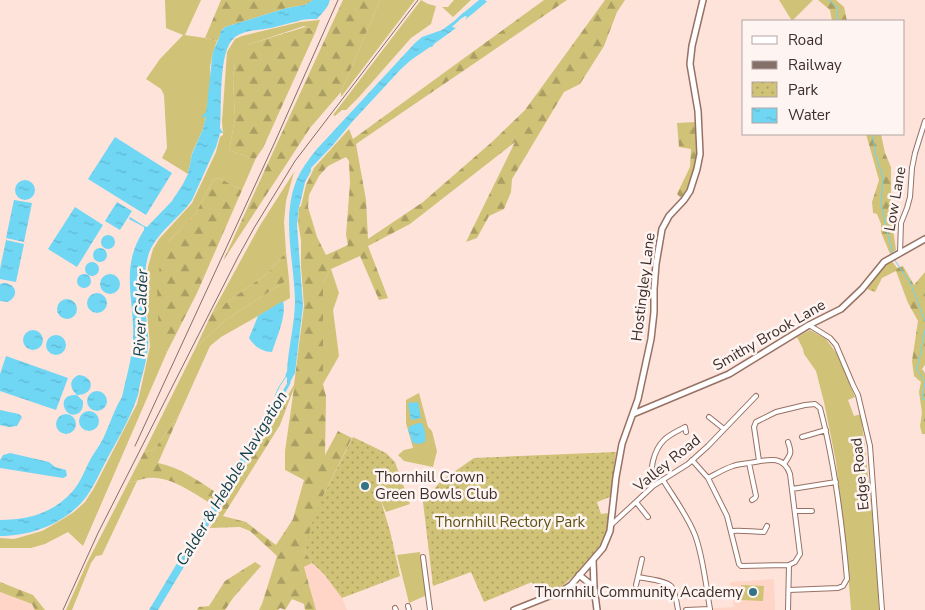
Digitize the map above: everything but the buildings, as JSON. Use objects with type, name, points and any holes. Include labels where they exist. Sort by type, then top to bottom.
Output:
[{"type":"main road","name":"Hostingley Lane","points":[[514,610],[562,591],[572,584],[603,548],[610,531],[622,444],[642,383],[651,340],[656,264],[662,229],[669,216],[687,196],[697,169],[700,154],[698,112],[690,64],[692,46],[703,0]]},
{"type":"main road","name":"Smithy Brook Lane","points":[[633,414],[729,374],[810,325],[841,309],[862,289],[884,262],[925,239]]},
{"type":"main road","points":[[594,558],[594,587],[597,610]]},
{"type":"main road","points":[[579,575],[594,587]]},
{"type":"street","name":"Low Lane","points":[[896,255],[901,223],[910,197],[915,153],[925,121]]},
{"type":"street","name":"Edge Road","points":[[810,325],[830,338],[836,345],[852,385],[858,394],[870,446],[882,610]]},
{"type":"street","name":"Valley Road","points":[[611,525],[653,486],[688,464],[756,396]]},
{"type":"street","points":[[759,461],[754,424],[776,412],[814,404],[820,408],[829,442],[836,482],[847,579],[846,583],[838,588],[789,590]]},
{"type":"street","points":[[708,418],[724,429]]},
{"type":"street","points":[[653,486],[651,470],[658,450],[664,440],[674,432],[685,427],[686,432]]},
{"type":"street","points":[[802,437],[826,430]]},
{"type":"street","points":[[784,464],[790,454],[788,442]]},
{"type":"street","points":[[692,460],[708,478],[727,516],[741,566],[789,565],[796,562],[800,554],[795,511],[790,474],[784,464],[774,460],[735,465],[708,478]]},
{"type":"street","points":[[749,463],[755,495],[755,498],[752,500]]},
{"type":"street","points":[[663,480],[695,535],[710,609],[686,610]]},
{"type":"street","points":[[792,489],[836,482]]},
{"type":"street","points":[[636,502],[648,517]]},
{"type":"street","points":[[795,511],[812,511]]},
{"type":"street","points":[[732,531],[764,532],[767,526]]},
{"type":"street","points":[[423,557],[430,610]]},
{"type":"street","points":[[636,585],[642,558]]},
{"type":"street","points":[[788,610],[789,565]]},
{"type":"street","points":[[638,577],[670,585],[673,589],[678,610]]},
{"type":"shaded area","points":[[312,563],[335,588],[347,610],[316,610],[304,566]]},
{"type":"shaded area","name":"Thornhill Community Academy","points":[[774,579],[775,610],[688,610],[734,607],[730,582]]},
{"type":"shaded area","points":[[0,592],[32,604],[35,610],[0,610]]},
{"type":"green space","points":[[165,0],[201,0],[185,35],[217,41],[210,67],[206,117],[203,129],[192,153],[188,174],[162,158],[167,148],[164,95],[161,89],[146,79],[160,59],[183,35],[166,28]]},
{"type":"green space","points":[[221,0],[313,0],[305,5],[287,8],[225,27],[217,41],[205,38]]},
{"type":"green space","points":[[343,0],[380,0],[341,92],[310,128],[223,261]]},
{"type":"green space","points":[[380,0],[415,0],[341,97],[341,92]]},
{"type":"green space","points":[[421,0],[436,6],[431,24],[411,38],[346,110],[342,110],[335,116],[333,115]]},
{"type":"green space","points":[[454,0],[471,0],[453,17],[442,7],[448,7]]},
{"type":"green space","points":[[544,0],[567,0],[356,144],[366,200],[368,239],[423,202],[493,141],[525,110],[605,0],[625,0],[617,12],[604,46],[580,84],[564,92],[512,179],[511,192],[504,209],[489,216],[477,238],[466,242],[515,142],[410,224],[368,246],[388,298],[379,300],[360,256],[331,269],[323,283],[323,384],[326,396],[325,455],[338,431],[352,438],[324,494],[305,551],[312,563],[304,567],[316,610],[305,610],[304,604],[292,599],[285,610],[280,608],[278,610],[259,610],[277,556],[250,531],[240,527],[210,528],[294,385],[304,306],[301,240],[298,222],[299,207],[301,206],[306,185],[314,168],[349,129],[353,139]],"holes":[[[346,157],[349,161],[350,183],[346,235],[348,245],[326,255],[317,237],[308,207],[309,195],[319,176],[328,166]],[[294,388],[285,451],[285,470],[304,480],[293,519],[276,545],[246,522],[223,516],[280,425]]]},
{"type":"green space","points":[[779,0],[813,0],[793,20]]},
{"type":"green space","points":[[818,0],[836,0],[844,7],[847,20],[832,20],[830,10]]},
{"type":"green space","points":[[320,20],[315,33],[310,28],[304,26],[247,45],[235,64],[233,77],[235,118],[229,150],[253,159],[256,158],[242,190],[219,178],[213,180],[196,213],[168,242],[165,351],[167,352],[83,546],[68,532],[45,544],[31,548],[0,548],[0,538],[14,539],[42,531],[74,512],[85,502],[137,404],[150,346],[146,301],[148,267],[153,249],[159,239],[192,203],[216,152],[220,137],[223,135],[222,121],[227,52],[235,39],[242,36],[300,22]]},
{"type":"green space","points":[[305,27],[310,28],[315,33],[263,148],[256,158],[253,159],[229,150],[235,118],[233,77],[238,54],[247,45]]},
{"type":"green space","points":[[696,122],[696,162],[691,179],[681,198],[677,194],[690,167],[691,149],[679,147],[677,123]]},
{"type":"green space","points":[[866,135],[881,135],[885,153],[891,167],[891,216],[896,250],[890,254],[881,232],[881,224],[877,214],[873,213],[872,202],[879,180]]},
{"type":"green space","points":[[294,172],[286,201],[284,222],[286,252],[269,272],[212,313],[259,227]]},
{"type":"green space","points":[[219,178],[242,190],[197,293],[167,352],[159,336],[157,283],[161,260],[168,242],[196,213],[213,180]]},
{"type":"green space","points":[[286,252],[289,279],[225,320],[195,349],[212,313],[269,272]]},
{"type":"green space","points":[[891,260],[897,268],[903,266],[914,285],[925,272],[925,365],[922,369],[925,373],[925,434],[922,434],[920,426],[922,413],[919,392],[921,382],[914,376],[912,361],[918,321],[908,303],[896,271],[882,278],[875,292],[867,289],[883,266]]},
{"type":"green space","points":[[331,269],[339,293],[333,310],[339,356],[323,384],[323,283]]},
{"type":"green space","points":[[289,279],[290,298],[221,337],[210,346],[180,413],[154,450],[144,452],[195,349],[225,320]]},
{"type":"green space","points":[[810,330],[826,339],[837,354],[855,397],[848,400],[854,416],[861,414],[876,548],[879,610],[851,610],[836,462],[816,371],[804,354],[797,337]]},
{"type":"green space","points":[[419,393],[437,451],[433,467],[404,461],[398,455],[404,450],[413,448],[406,423],[406,400]]},
{"type":"green space","points":[[180,413],[158,463],[181,471],[217,493],[210,503],[181,486],[165,480],[148,478],[128,483],[144,452],[154,450]]},
{"type":"green space","points":[[353,437],[386,453],[395,462],[379,487],[400,576],[342,598],[324,574],[312,563],[305,551],[311,526],[324,494]]},
{"type":"green space","name":"Thornhill Rectory Park","points":[[616,452],[610,497],[597,502],[601,514],[609,513],[607,532],[599,547],[578,572],[560,588],[539,597],[532,582],[484,602],[471,572],[433,586],[423,502],[441,481],[474,458]]},
{"type":"green space","points":[[395,462],[410,504],[386,512],[381,501],[379,487]]},
{"type":"green space","points":[[137,481],[102,555],[96,556],[91,563],[72,610],[66,610],[87,563],[128,483]]},
{"type":"green space","points":[[420,552],[427,595],[409,603],[397,555]]},
{"type":"green space","points":[[255,562],[261,566],[225,610],[197,610],[199,607],[209,606],[225,581]]},
{"type":"green space","points":[[0,582],[33,595],[45,610],[35,610],[32,604],[0,592]]},
{"type":"green space","points":[[741,585],[764,586],[763,601],[741,600]]},
{"type":"water","name":"River Calder","points":[[313,0],[330,0],[317,19],[303,20],[247,32],[238,35],[229,45],[225,55],[222,80],[220,128],[223,133],[220,133],[216,147],[192,200],[156,240],[148,256],[144,286],[148,347],[138,394],[134,407],[92,488],[86,498],[74,510],[55,523],[23,534],[0,536],[0,520],[20,519],[39,514],[57,505],[72,492],[102,440],[122,397],[133,340],[130,270],[136,244],[144,230],[144,227],[129,219],[130,217],[147,227],[172,201],[188,174],[192,154],[206,117],[201,117],[206,112],[213,52],[221,31],[225,27],[287,8],[305,5]]},
{"type":"water","points":[[479,0],[487,2],[465,20],[467,17],[462,18],[461,15]]},
{"type":"water","points":[[453,22],[452,27],[456,28],[401,69],[311,168],[305,182],[299,206],[297,225],[303,306],[295,373],[288,386],[287,377],[285,378],[295,300],[289,223],[292,193],[297,179],[303,167],[316,150],[415,43],[422,37],[442,30]]},
{"type":"water","points":[[115,137],[172,173],[146,215],[88,179]]},
{"type":"water","points":[[25,180],[32,183],[35,190],[32,197],[25,200],[18,197],[15,190],[18,183]]},
{"type":"water","points":[[14,200],[32,203],[24,242],[6,238]]},
{"type":"water","points":[[117,202],[132,211],[120,230],[105,221]]},
{"type":"water","points":[[75,207],[103,225],[77,267],[48,249]]},
{"type":"water","points":[[105,235],[111,235],[115,242],[111,249],[105,249],[101,245],[101,239]]},
{"type":"water","points":[[6,240],[24,244],[16,282],[0,279],[0,269]]},
{"type":"water","points":[[97,248],[103,248],[107,255],[103,262],[97,262],[93,258],[93,252]]},
{"type":"water","points":[[89,262],[95,262],[99,269],[95,276],[89,276],[85,272],[85,266]]},
{"type":"water","points":[[81,274],[87,274],[91,281],[87,288],[81,288],[77,284],[77,278]]},
{"type":"water","points":[[110,274],[117,277],[120,284],[117,291],[110,294],[103,291],[100,284],[103,277]]},
{"type":"water","points":[[4,283],[12,286],[15,291],[14,297],[8,302],[0,301],[0,284]]},
{"type":"water","points":[[97,293],[104,296],[107,303],[104,310],[97,313],[90,310],[87,303],[90,296]]},
{"type":"water","points":[[67,299],[74,302],[77,309],[74,316],[67,319],[60,316],[57,309],[60,302]]},
{"type":"water","points":[[283,301],[284,313],[272,352],[262,350],[249,338],[258,316]]},
{"type":"water","points":[[33,330],[40,333],[43,340],[40,347],[33,350],[26,347],[23,340],[26,333]]},
{"type":"water","points":[[56,335],[63,338],[66,345],[63,352],[56,355],[49,352],[46,345],[49,338]]},
{"type":"water","points":[[6,356],[68,378],[56,410],[0,391],[0,374]]},
{"type":"water","points":[[79,375],[84,376],[90,382],[90,389],[83,394],[77,395],[71,387],[72,381]]},
{"type":"water","points":[[97,391],[104,394],[107,401],[104,408],[97,411],[90,408],[87,401],[90,394]]},
{"type":"water","points":[[282,393],[282,400],[194,550],[190,551],[191,555],[158,610],[149,610],[179,560],[187,551],[193,537]]},
{"type":"water","points":[[77,395],[83,401],[82,408],[75,415],[70,414],[64,407],[65,398]]},
{"type":"water","points":[[418,402],[421,418],[411,420],[408,403]]},
{"type":"water","points":[[0,410],[19,414],[22,417],[17,426],[0,425]]},
{"type":"water","points":[[89,411],[96,414],[99,421],[96,428],[89,431],[82,428],[79,421],[82,414]]},
{"type":"water","points":[[66,414],[73,417],[76,424],[73,431],[66,434],[59,431],[56,424],[59,417]]},
{"type":"water","points":[[422,423],[425,432],[425,442],[418,444],[413,443],[408,430],[410,426]]},
{"type":"water","points":[[10,453],[49,462],[55,467],[66,470],[67,476],[63,478],[0,468],[0,460],[3,455]]},
{"type":"waterway","points":[[828,0],[838,8],[837,20]]},
{"type":"waterway","name":"Calder & Hebble Navigation","points":[[452,25],[464,14]]},
{"type":"waterway","points":[[873,135],[875,153],[883,177],[881,205],[893,255]]},
{"type":"waterway","points":[[894,259],[911,284],[925,321]]},
{"type":"waterway","points":[[925,330],[917,370],[925,381]]},
{"type":"waterway","points":[[275,396],[285,378]]},
{"type":"waterway","points":[[925,382],[922,398],[925,400]]},
{"type":"waterway","name":"Calder & Hebble Navigation","points":[[281,397],[289,383]]},
{"type":"railway","points":[[135,446],[338,0]]},
{"type":"railway","points":[[63,610],[98,533],[254,228],[295,161],[418,0]]},
{"type":"place","name":"Thornhill Crown Green Bowls Club","points":[[365,486]]},
{"type":"place","name":"Thornhill Community Academy","points":[[753,592]]}]
